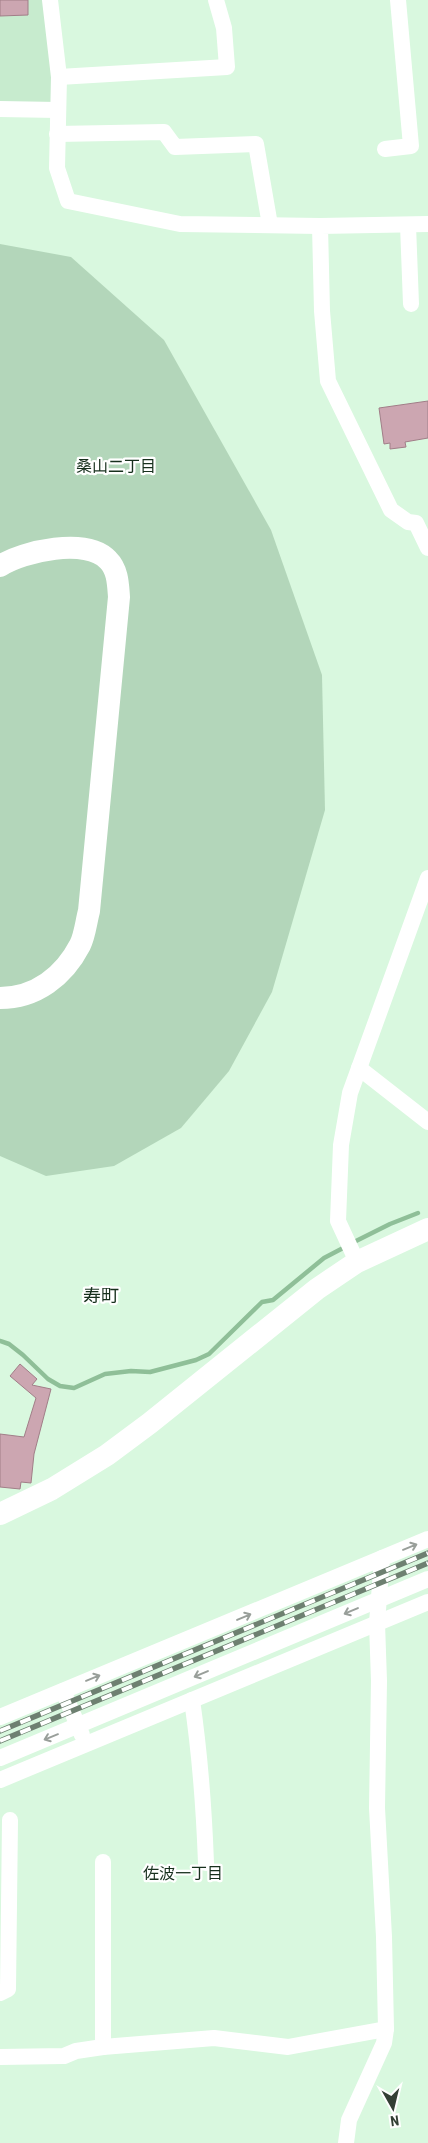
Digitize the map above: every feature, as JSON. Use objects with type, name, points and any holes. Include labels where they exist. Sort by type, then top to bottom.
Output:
[{"type":"street","points":[[50,0],[58,77],[57,168],[68,201],[180,224],[320,226],[428,224]]},
{"type":"street","points":[[58,77],[227,68],[224,28],[216,0]]},
{"type":"street","points":[[385,149],[411,146],[398,0]]},
{"type":"street","points":[[0,109],[58,110]]},
{"type":"street","points":[[57,134],[164,132],[175,147],[256,144],[270,225]]},
{"type":"street","points":[[408,225],[411,304]]},
{"type":"street","points":[[320,226],[322,311],[328,381],[391,510],[408,522],[416,523],[428,548]]},
{"type":"street","points":[[0,566],[26,554],[46,550],[91,550],[108,560],[117,576],[119,597],[89,911],[81,943],[57,978],[35,991],[11,998],[0,998]]},
{"type":"street","points":[[357,1262],[338,1222],[341,1145],[350,1093],[428,878]]},
{"type":"street","points":[[359,1068],[428,1122]]},
{"type":"street","points":[[0,1514],[52,1489],[107,1455],[158,1417],[317,1289],[357,1262],[428,1229]]},
{"type":"street","points":[[0,1717],[428,1539]]},
{"type":"street","points":[[346,2143],[349,2120],[384,2042],[386,2029],[384,1937],[377,1808],[379,1681],[377,1623],[382,1558]]},
{"type":"street","points":[[0,1758],[428,1578]]},
{"type":"street","points":[[0,1780],[428,1602]]},
{"type":"street","points":[[63,1691],[86,1744]]},
{"type":"street","points":[[192,1700],[204,1797],[206,1863]]},
{"type":"street","points":[[0,1993],[8,1989],[10,1820]]},
{"type":"street","points":[[103,2047],[104,1862]]},
{"type":"street","points":[[0,2057],[64,2056],[76,2051],[103,2047],[214,2038],[288,2047],[386,2029]]},
{"type":"shaded area","points":[[0,0],[50,0],[58,110],[0,109]]},
{"type":"shaded area","points":[[0,244],[71,257],[164,340],[271,530],[322,675],[325,810],[272,992],[229,1071],[181,1128],[114,1166],[46,1176],[0,1156]]},
{"type":"building","points":[[0,0],[28,0],[28,15],[0,16]]},
{"type":"building","points":[[428,401],[428,438],[405,442],[406,447],[390,449],[390,443],[384,444],[379,408]]},
{"type":"building","points":[[20,1364],[37,1379],[32,1385],[51,1389],[34,1454],[31,1483],[21,1482],[20,1489],[0,1487],[0,1434],[24,1437],[36,1398],[10,1376]]},
{"type":"waterway","points":[[352,1243],[390,1224],[418,1213]]},
{"type":"waterway","points":[[0,1341],[9,1344],[23,1355],[48,1379],[60,1386],[74,1388],[105,1374],[131,1371],[150,1372],[196,1360],[209,1354],[262,1302],[273,1300],[324,1258],[345,1247]]},
{"type":"railway","points":[[0,1731],[428,1553]]},
{"type":"railway","points":[[0,1741],[428,1563]]},
{"type":"district","name":"桑山二丁目","points":[[116,466]]},
{"type":"district","name":"寿町","points":[[101,1296]]},
{"type":"district","name":"佐波一丁目","points":[[183,1873]]}]
